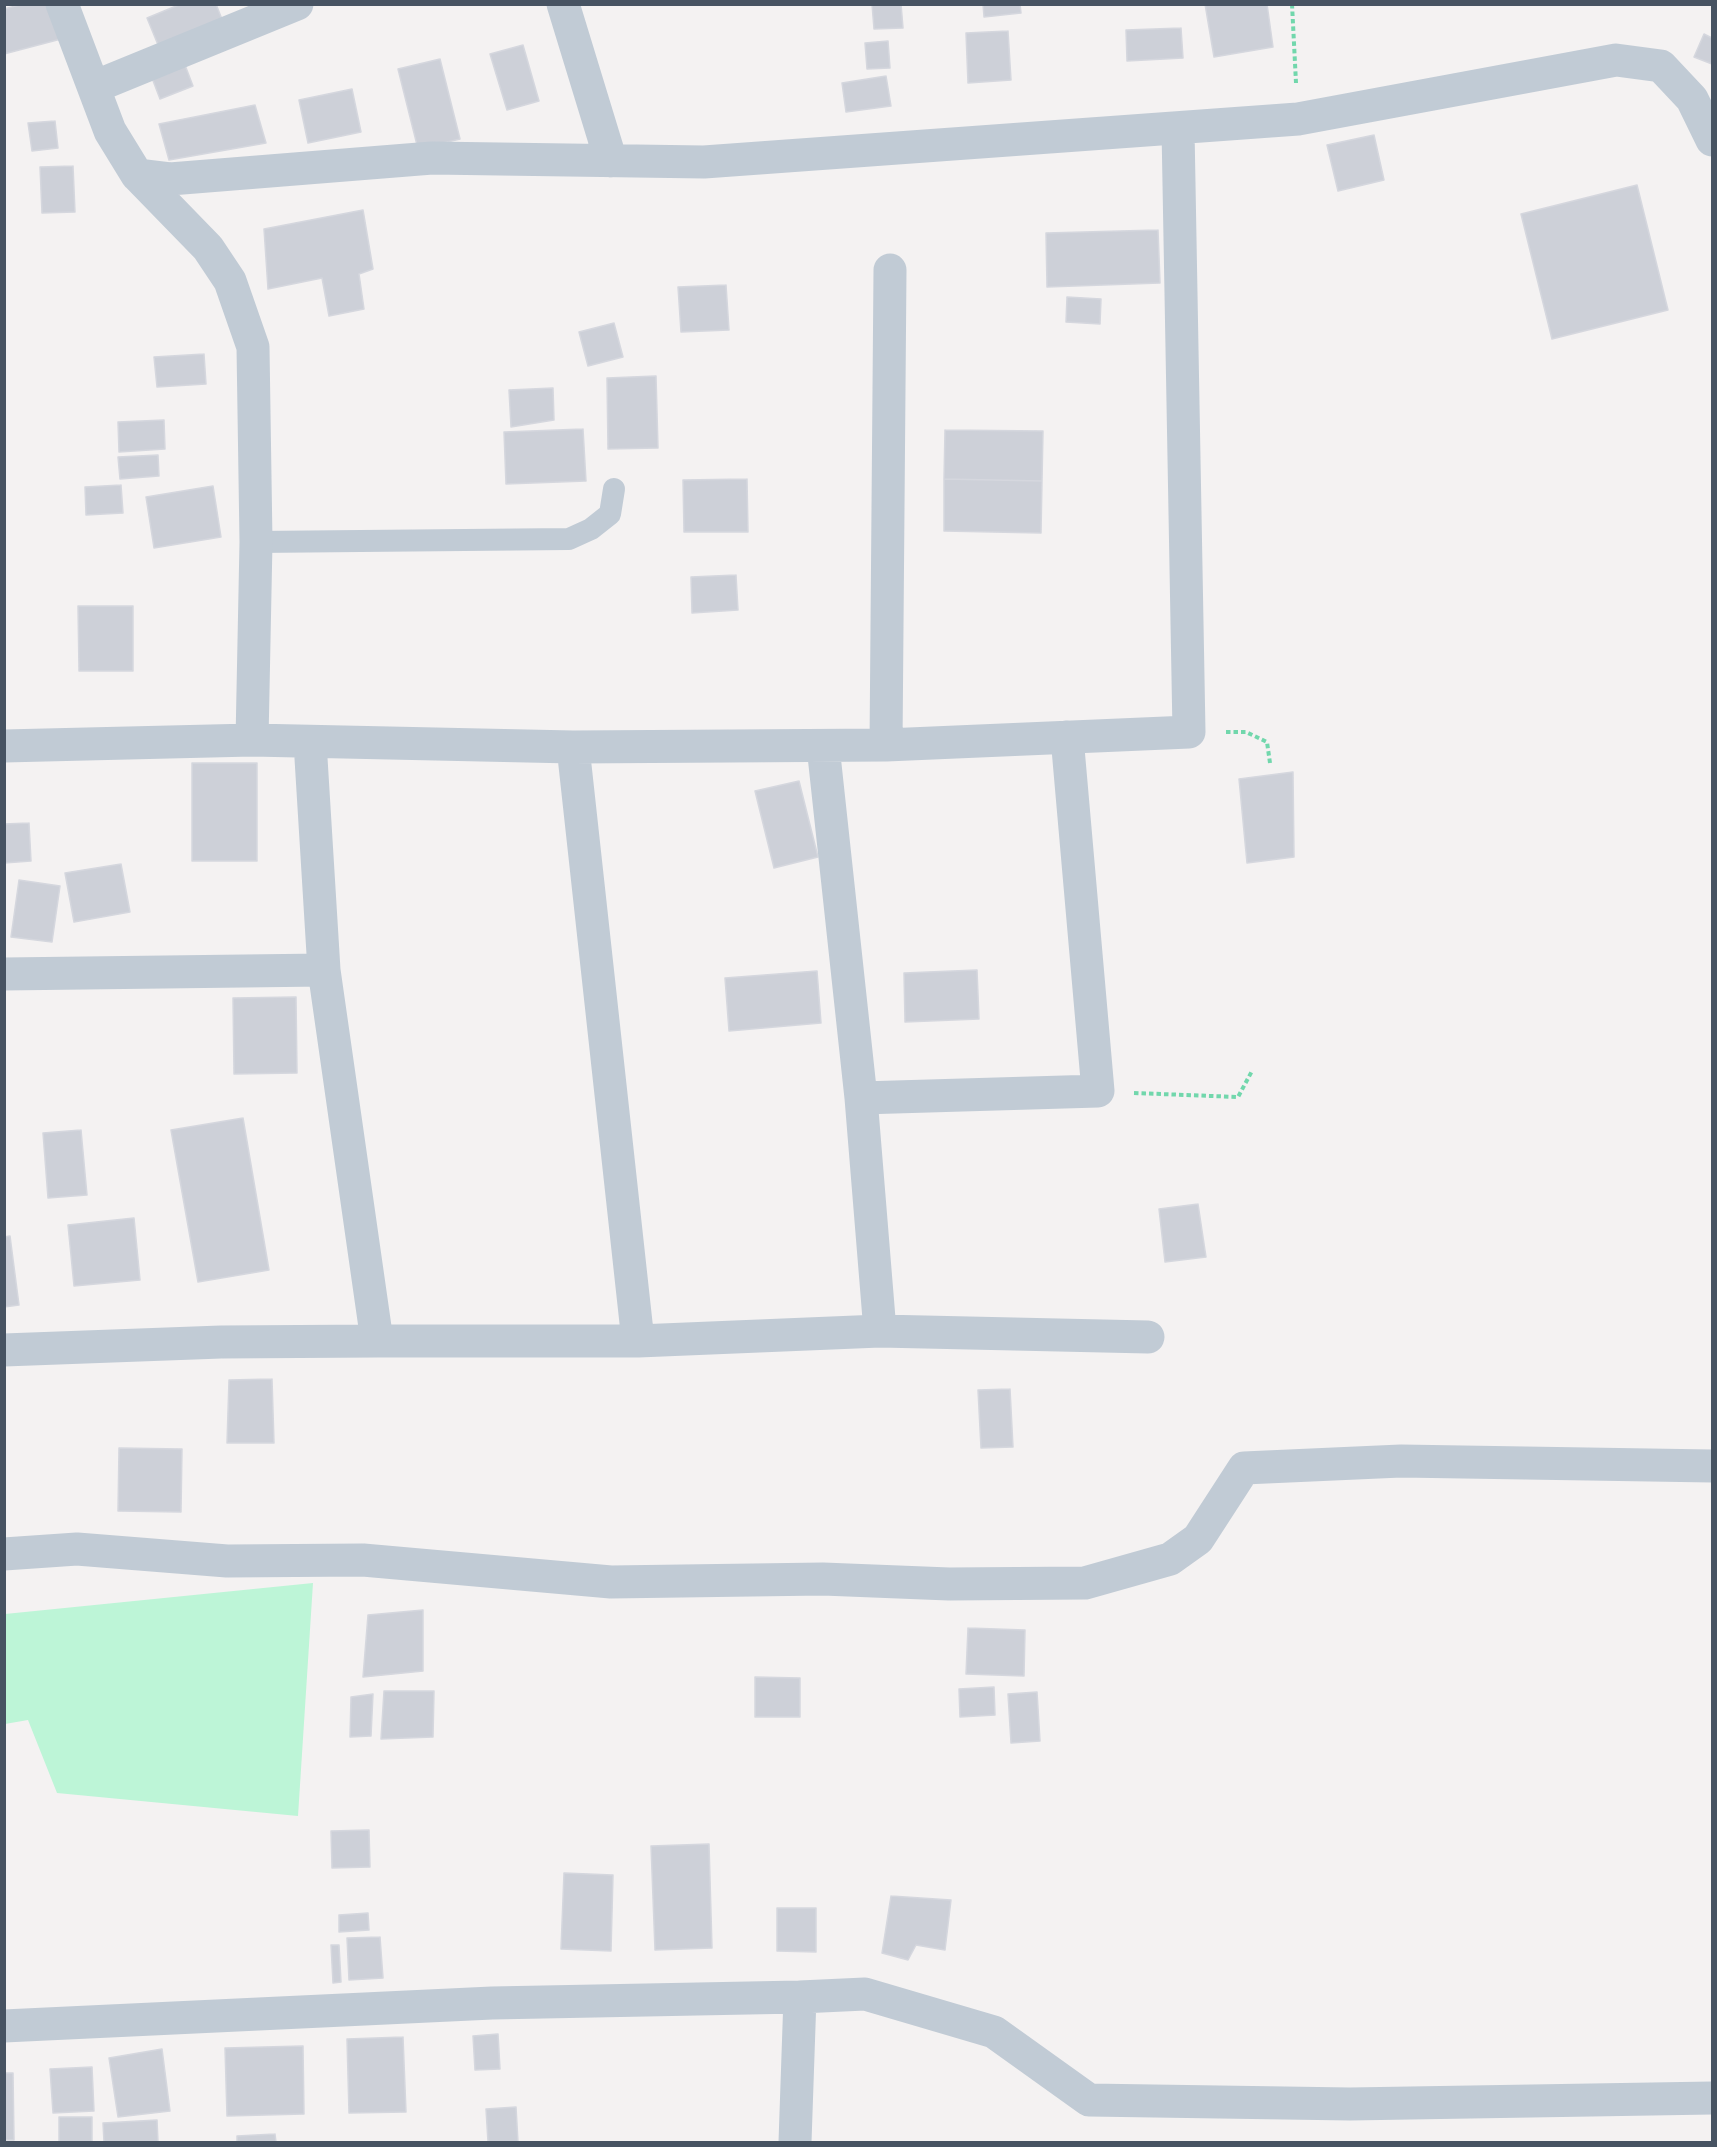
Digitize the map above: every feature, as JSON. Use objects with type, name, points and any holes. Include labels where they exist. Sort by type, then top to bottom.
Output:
[{"type":"street","points":[[62,4],[110,132],[137,175],[208,248],[230,281],[253,347],[256,542],[252,740]]},
{"type":"street","points":[[94,87],[297,4]]},
{"type":"street","points":[[563,4],[611,161]]},
{"type":"street","points":[[137,175],[170,179],[432,158],[704,162],[1178,129],[1298,119],[1616,60],[1661,66],[1692,99],[1713,140]]},
{"type":"street","points":[[4,746],[252,740],[573,747],[823,746],[1189,732],[1178,129]]},
{"type":"street","points":[[886,745],[890,270]]},
{"type":"street","points":[[861,1098],[1098,1091],[1067,737]]},
{"type":"street","points":[[310,742],[324,970],[377,1341]]},
{"type":"street","points":[[823,746],[861,1098],[880,1331]]},
{"type":"street","points":[[573,747],[638,1341]]},
{"type":"street","points":[[4,974],[324,970]]},
{"type":"street","points":[[4,1350],[221,1342],[638,1341],[880,1331],[1148,1337]]},
{"type":"street","points":[[4,1554],[77,1550],[227,1561],[363,1560],[611,1582],[822,1579],[949,1584],[1085,1583],[1170,1559],[1198,1539],[1244,1468],[1401,1461],[1713,1466]]},
{"type":"street","points":[[4,2026],[492,2003],[865,1994],[994,2032],[1089,2100],[1350,2104],[1713,2098]]},
{"type":"street","points":[[795,2142],[800,1997]]},
{"type":"lane","points":[[256,542],[569,539],[591,529],[610,514],[614,489]]},
{"type":"path","points":[[1292,4],[1298,119]]},
{"type":"path","points":[[1189,732],[1246,732],[1267,742],[1270,763]]},
{"type":"path","points":[[1098,1091],[1238,1097],[1252,1071]]},
{"type":"green space","points":[[313,1583],[298,1816],[57,1793],[28,1720],[5,1724],[5,1614]]},
{"type":"building","points":[[23,4],[52,4],[61,39],[4,54],[4,9]]},
{"type":"building","points":[[181,4],[216,4],[227,32],[163,57],[147,18]]},
{"type":"building","points":[[872,4],[901,4],[903,28],[874,29]]},
{"type":"building","points":[[983,4],[1020,4],[1021,13],[984,17]]},
{"type":"building","points":[[1205,4],[1267,4],[1273,47],[1214,57]]},
{"type":"building","points":[[1181,28],[1183,58],[1127,61],[1126,30]]},
{"type":"building","points":[[1008,31],[1011,80],[968,83],[966,33]]},
{"type":"building","points":[[1704,34],[1712,38],[1712,64],[1694,57]]},
{"type":"building","points":[[888,41],[890,68],[867,69],[865,43]]},
{"type":"building","points":[[523,45],[539,101],[507,110],[490,54]]},
{"type":"building","points":[[440,59],[460,139],[418,149],[398,69]]},
{"type":"building","points":[[185,65],[193,86],[160,99],[152,78]]},
{"type":"building","points":[[886,76],[891,106],[846,112],[842,83]]},
{"type":"building","points":[[352,89],[361,132],[308,143],[299,100]]},
{"type":"building","points":[[255,105],[266,143],[169,160],[159,124]]},
{"type":"building","points":[[55,121],[58,148],[32,151],[28,123]]},
{"type":"building","points":[[1374,135],[1384,180],[1338,191],[1327,145]]},
{"type":"building","points":[[73,166],[75,212],[42,213],[40,167]]},
{"type":"building","points":[[1637,185],[1668,310],[1552,339],[1521,214]]},
{"type":"building","points":[[363,210],[373,269],[359,274],[364,309],[329,316],[322,278],[268,289],[264,229]]},
{"type":"building","points":[[1158,230],[1160,283],[1047,287],[1046,233]]},
{"type":"building","points":[[726,285],[729,330],[681,332],[678,287]]},
{"type":"building","points":[[1067,297],[1101,299],[1100,324],[1066,322]]},
{"type":"building","points":[[614,323],[623,357],[588,366],[579,332]]},
{"type":"building","points":[[204,354],[206,384],[157,387],[154,357]]},
{"type":"building","points":[[656,376],[658,448],[608,449],[607,378]]},
{"type":"building","points":[[553,388],[554,420],[511,427],[509,390]]},
{"type":"building","points":[[164,420],[165,449],[119,452],[118,422]]},
{"type":"building","points":[[583,429],[586,481],[506,484],[504,432]]},
{"type":"building","points":[[945,430],[1043,431],[1042,481],[944,479]]},
{"type":"building","points":[[158,455],[159,476],[120,479],[118,457]]},
{"type":"building","points":[[747,479],[748,532],[684,532],[683,480]]},
{"type":"building","points":[[944,479],[1042,481],[1041,533],[944,531]]},
{"type":"building","points":[[121,485],[123,513],[86,515],[85,487]]},
{"type":"building","points":[[213,486],[221,537],[154,548],[146,497]]},
{"type":"building","points":[[736,575],[738,610],[692,613],[691,577]]},
{"type":"building","points":[[78,606],[133,606],[133,671],[79,671]]},
{"type":"building","points":[[192,763],[257,763],[257,861],[192,861]]},
{"type":"building","points":[[1293,772],[1294,857],[1247,863],[1239,779]]},
{"type":"building","points":[[799,781],[818,857],[774,868],[755,791]]},
{"type":"building","points":[[29,823],[31,861],[4,863],[4,824]]},
{"type":"building","points":[[121,864],[130,912],[74,922],[65,873]]},
{"type":"building","points":[[19,880],[60,886],[52,942],[11,937]]},
{"type":"building","points":[[977,970],[979,1019],[905,1022],[904,973]]},
{"type":"building","points":[[817,971],[821,1023],[729,1031],[725,978]]},
{"type":"building","points":[[296,997],[297,1073],[234,1074],[233,998]]},
{"type":"building","points":[[243,1118],[269,1270],[198,1282],[171,1130]]},
{"type":"building","points":[[81,1130],[87,1195],[48,1198],[43,1133]]},
{"type":"building","points":[[1198,1204],[1206,1257],[1165,1262],[1159,1209]]},
{"type":"building","points":[[134,1218],[140,1280],[74,1286],[68,1225]]},
{"type":"building","points":[[10,1236],[19,1305],[4,1307],[4,1237]]},
{"type":"building","points":[[272,1379],[274,1443],[227,1443],[229,1380]]},
{"type":"building","points":[[1010,1389],[1013,1447],[981,1448],[978,1390]]},
{"type":"building","points":[[119,1448],[182,1449],[181,1512],[118,1511]]},
{"type":"building","points":[[423,1610],[423,1671],[363,1677],[368,1615]]},
{"type":"building","points":[[968,1628],[1025,1630],[1024,1676],[966,1674]]},
{"type":"building","points":[[755,1677],[800,1678],[800,1717],[755,1717]]},
{"type":"building","points":[[994,1687],[995,1715],[960,1717],[959,1689]]},
{"type":"building","points":[[384,1691],[434,1691],[433,1737],[381,1739]]},
{"type":"building","points":[[1037,1692],[1040,1741],[1011,1743],[1008,1694]]},
{"type":"building","points":[[373,1694],[371,1736],[350,1737],[351,1697]]},
{"type":"building","points":[[369,1830],[370,1867],[332,1868],[331,1831]]},
{"type":"building","points":[[709,1844],[712,1948],[655,1950],[651,1846]]},
{"type":"building","points":[[564,1873],[613,1875],[611,1951],[561,1949]]},
{"type":"building","points":[[891,1896],[951,1900],[945,1950],[916,1945],[908,1960],[882,1953]]},
{"type":"building","points":[[777,1908],[816,1908],[816,1952],[777,1951]]},
{"type":"building","points":[[368,1913],[369,1930],[339,1932],[339,1915]]},
{"type":"building","points":[[380,1937],[383,1978],[349,1980],[347,1938]]},
{"type":"building","points":[[331,1945],[339,1945],[341,1982],[333,1983]]},
{"type":"building","points":[[498,2034],[500,2069],[475,2070],[473,2036]]},
{"type":"building","points":[[403,2037],[406,2112],[349,2113],[347,2039]]},
{"type":"building","points":[[303,2046],[304,2114],[227,2116],[225,2048]]},
{"type":"building","points":[[162,2049],[170,2111],[118,2117],[109,2058]]},
{"type":"building","points":[[92,2067],[94,2111],[53,2113],[50,2069]]},
{"type":"building","points":[[4,2073],[13,2073],[14,2140],[4,2140]]},
{"type":"building","points":[[516,2107],[518,2142],[488,2142],[486,2109]]},
{"type":"building","points":[[59,2117],[92,2117],[92,2142],[59,2142]]},
{"type":"building","points":[[157,2120],[158,2142],[104,2142],[103,2123]]},
{"type":"building","points":[[275,2134],[276,2142],[237,2142],[237,2136]]}]
